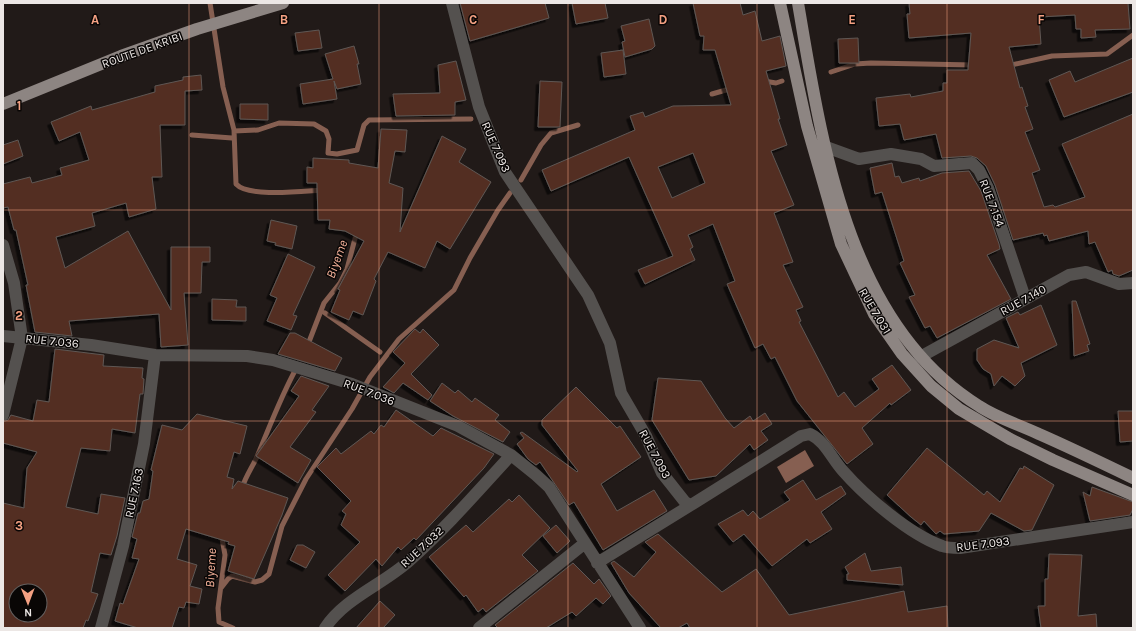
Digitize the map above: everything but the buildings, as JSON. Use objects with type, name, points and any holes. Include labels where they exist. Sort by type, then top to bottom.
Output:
[{"type":"main road","name":"ROUTE DE KRIBI","points":[[3,104],[120,56],[224,20],[283,3]]},
{"type":"main road","name":"RUE 7.031","points":[[780,3],[807,126],[841,244],[874,314],[902,354],[931,386],[959,409],[1010,439],[1053,460],[1133,495]]},
{"type":"main road","name":"RUE 7.031","points":[[798,3],[809,67],[838,195],[856,248],[893,322],[920,358],[951,386],[980,407],[1133,478]]},
{"type":"street","name":"RUE 7.093","points":[[452,3],[479,107],[505,172],[588,295],[610,343],[621,393],[646,436],[662,474],[685,502],[691,505],[802,436],[810,434],[824,446],[842,470],[882,509],[931,542],[944,547],[960,548],[1133,522]]},
{"type":"street","name":"RUE 7.154","points":[[826,147],[859,159],[891,154],[921,159],[934,166],[972,163],[979,170],[988,188],[1025,298]]},
{"type":"street","points":[[3,245],[14,283],[22,338],[3,415]]},
{"type":"street","name":"RUE 7.140","points":[[920,358],[1025,298],[1069,275],[1086,272],[1119,284],[1133,283]]},
{"type":"street","name":"RUE 7.036","points":[[3,336],[91,345],[155,355],[246,356],[273,360],[352,384],[458,426],[511,455],[549,487],[640,628]]},
{"type":"street","name":"RUE 7.163","points":[[101,628],[123,546],[141,459],[152,394],[155,355]]},
{"type":"street","name":"RUE 7.032","points":[[325,628],[332,618],[357,598],[408,562],[444,527],[511,455]]},
{"type":"street","points":[[598,563],[691,505]]},
{"type":"street","points":[[479,628],[585,543]]},
{"type":"shaded area","points":[[805,450],[814,466],[786,483],[777,467]]},
{"type":"waterway","name":"Biyeme","points":[[210,3],[223,87],[234,130],[236,184],[252,191],[277,193],[324,190]]},
{"type":"waterway","points":[[1007,66],[1052,56],[1107,54],[1133,35]]},
{"type":"waterway","points":[[831,72],[855,64],[871,63],[975,65]]},
{"type":"waterway","points":[[764,81],[776,83],[782,81]]},
{"type":"waterway","points":[[712,94],[733,88]]},
{"type":"waterway","points":[[234,131],[258,130],[279,123],[314,124],[326,131],[329,139],[328,153],[337,154],[357,150],[364,125],[369,120],[471,119]]},
{"type":"waterway","points":[[521,180],[541,145],[551,133],[578,125]]},
{"type":"waterway","points":[[192,135],[232,138]]},
{"type":"waterway","points":[[221,588],[232,576],[255,582],[262,580],[269,574],[282,526],[306,479],[352,409],[370,377],[399,339],[454,290],[470,258],[498,210],[510,193]]},
{"type":"waterway","name":"Biyeme","points":[[307,347],[324,303],[340,283],[347,269],[357,231]]},
{"type":"waterway","points":[[325,313],[380,352]]},
{"type":"waterway","name":"Biyeme","points":[[242,488],[297,367]]},
{"type":"waterway","name":"Biyeme","points":[[221,533],[225,555],[218,608],[219,622],[233,628]]}]
